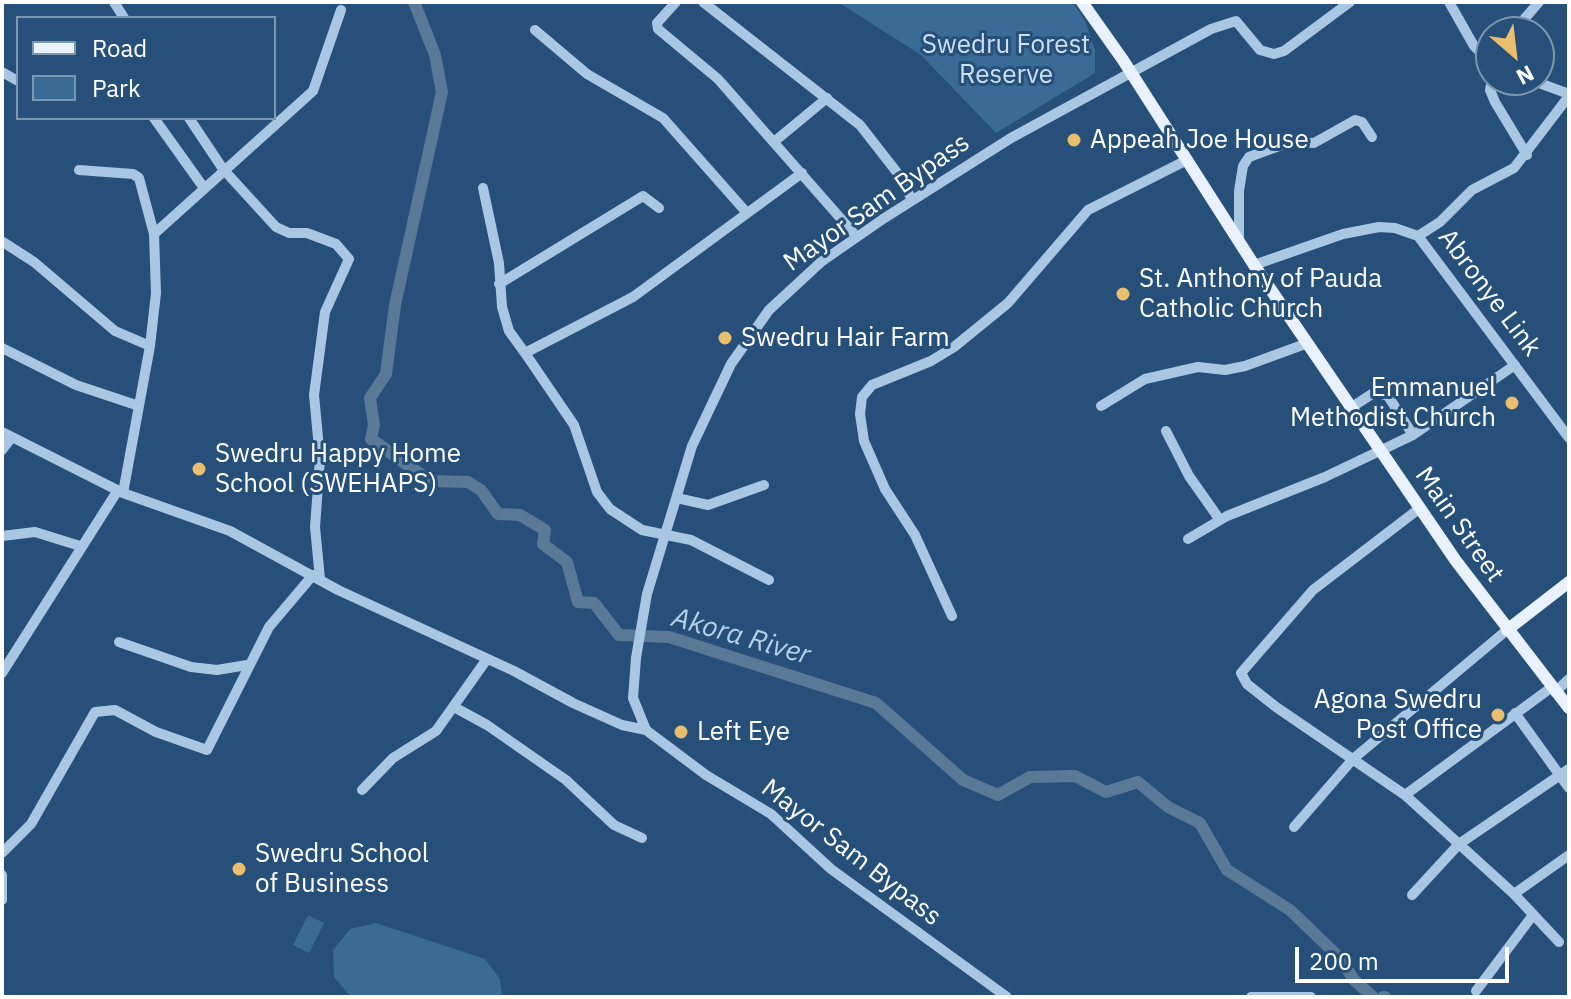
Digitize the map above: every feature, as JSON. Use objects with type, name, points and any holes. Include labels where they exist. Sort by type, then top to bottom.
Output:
[{"type":"main road","name":"Main Street","points":[[1082,2],[1254,265],[1420,508],[1507,630],[1569,708]]},
{"type":"main road","points":[[1507,630],[1569,582]]},
{"type":"street","points":[[676,2],[657,23],[658,29],[701,62],[775,141],[857,237]]},
{"type":"street","points":[[703,2],[860,125],[899,175],[912,200]]},
{"type":"street","name":"Mayor Sam Bypass","points":[[1007,997],[831,869],[771,814],[706,775],[646,730],[633,698],[638,646],[647,594],[692,446],[714,394],[769,310],[794,285],[857,237],[1011,138],[1229,21],[1242,26],[1260,50],[1267,54],[1284,51],[1350,2]]},
{"type":"street","points":[[1449,2],[1475,47]]},
{"type":"street","points":[[154,234],[313,91],[341,10]]},
{"type":"street","points":[[535,30],[587,74],[663,118],[747,213]]},
{"type":"street","points":[[1418,236],[1440,222],[1472,190],[1504,176],[1527,155],[1569,95]]},
{"type":"street","points":[[1492,96],[1527,155]]},
{"type":"street","points":[[775,141],[827,98]]},
{"type":"street","points":[[276,111],[282,119]]},
{"type":"street","points":[[155,120],[204,188]]},
{"type":"street","points":[[2,853],[31,824],[88,718],[95,712],[115,710],[156,732],[207,750],[247,665],[269,627],[316,577],[315,527],[320,459],[314,395],[325,312],[349,259],[336,244],[307,233],[289,233],[276,227],[223,169],[190,120]]},
{"type":"street","points":[[1239,238],[1239,191],[1243,166],[1249,157],[1290,142],[1314,143],[1355,120],[1362,122],[1372,137]]},
{"type":"street","points":[[952,616],[915,535],[885,489],[864,441],[860,414],[862,397],[872,385],[931,361],[954,347],[1008,303],[1088,210],[1187,160]]},
{"type":"street","points":[[2,673],[80,546],[120,491],[150,346],[156,293],[154,234],[139,178],[133,174],[79,170]]},
{"type":"street","points":[[525,353],[633,297],[802,173]]},
{"type":"street","points":[[483,188],[509,331],[574,425],[587,468],[603,501],[625,522],[710,548],[769,580]]},
{"type":"street","points":[[499,284],[643,196],[659,208]]},
{"type":"street","name":"Abronye Link","points":[[1254,265],[1319,242],[1379,227],[1395,228],[1418,236],[1569,438]]},
{"type":"street","points":[[3,242],[34,262],[115,331],[150,346]]},
{"type":"street","points":[[1101,406],[1145,379],[1198,367],[1225,370],[1245,366],[1308,343]]},
{"type":"street","points":[[2,348],[76,385],[139,406]]},
{"type":"street","points":[[1188,539],[1220,520],[1413,435],[1515,365]]},
{"type":"street","points":[[1352,407],[1375,392],[1388,396],[1413,435]]},
{"type":"street","points":[[1166,431],[1189,476],[1220,520]]},
{"type":"street","points":[[2,450],[7,435],[120,491],[230,531],[316,577],[602,717],[646,730]]},
{"type":"street","points":[[677,498],[708,505],[764,485]]},
{"type":"street","points":[[1420,508],[1313,590],[1241,673],[1247,684],[1276,707],[1405,795],[1514,894],[1559,942]]},
{"type":"street","points":[[2,536],[35,532],[80,546]]},
{"type":"street","points":[[1294,827],[1353,759],[1507,630]]},
{"type":"street","points":[[119,642],[191,667],[217,670],[247,665]]},
{"type":"street","points":[[362,790],[393,758],[436,731],[487,659]]},
{"type":"street","points":[[1405,795],[1515,713],[1569,679]]},
{"type":"street","points":[[454,707],[487,725],[566,780],[614,825],[642,838]]},
{"type":"street","points":[[1515,713],[1564,772],[1569,788]]},
{"type":"street","points":[[1412,895],[1459,844],[1564,772]]},
{"type":"street","points":[[1514,894],[1569,855]]},
{"type":"street","points":[[2,875],[2,900]]},
{"type":"street","points":[[1476,991],[1533,915]]},
{"type":"street","points":[[1251,997],[1311,997]]},
{"type":"green space","name":"Swedru Forest Reserve","points":[[838,2],[1073,2],[1085,21],[1095,50],[1095,73],[996,133],[921,55]]},
{"type":"green space","points":[[308,915],[324,923],[309,953],[293,945]]},
{"type":"green space","points":[[376,923],[485,959],[500,979],[502,997],[351,997],[334,977],[333,950],[350,929]]},
{"type":"waterway","name":"Akora River","points":[[414,2],[435,55],[442,92],[395,305],[386,374],[370,398],[374,425],[371,439],[430,481],[468,482],[481,490],[498,514],[520,515],[545,530],[543,544],[567,562],[578,602],[594,603],[619,635],[669,637],[876,703],[963,780],[998,795],[1030,777],[1075,776],[1106,792],[1138,782],[1168,807],[1200,823],[1227,870],[1290,910],[1342,960],[1353,979],[1373,997]]},
{"type":"place","name":"Appeah Joe House","points":[[1074,140]]},
{"type":"place","name":"St. Anthony of Pauda Catholic Church","points":[[1123,294]]},
{"type":"place","name":"Swedru Hair Farm","points":[[725,338]]},
{"type":"place","name":"Emmanuel Methodist Church","points":[[1512,403]]},
{"type":"place","name":"Swedru Happy Home School (SWEHAPS)","points":[[199,469]]},
{"type":"place","name":"Agona Swedru Post Office","points":[[1498,715]]},
{"type":"place","name":"Left Eye","points":[[681,732]]},
{"type":"place","name":"Swedru School of Business","points":[[239,869]]}]
